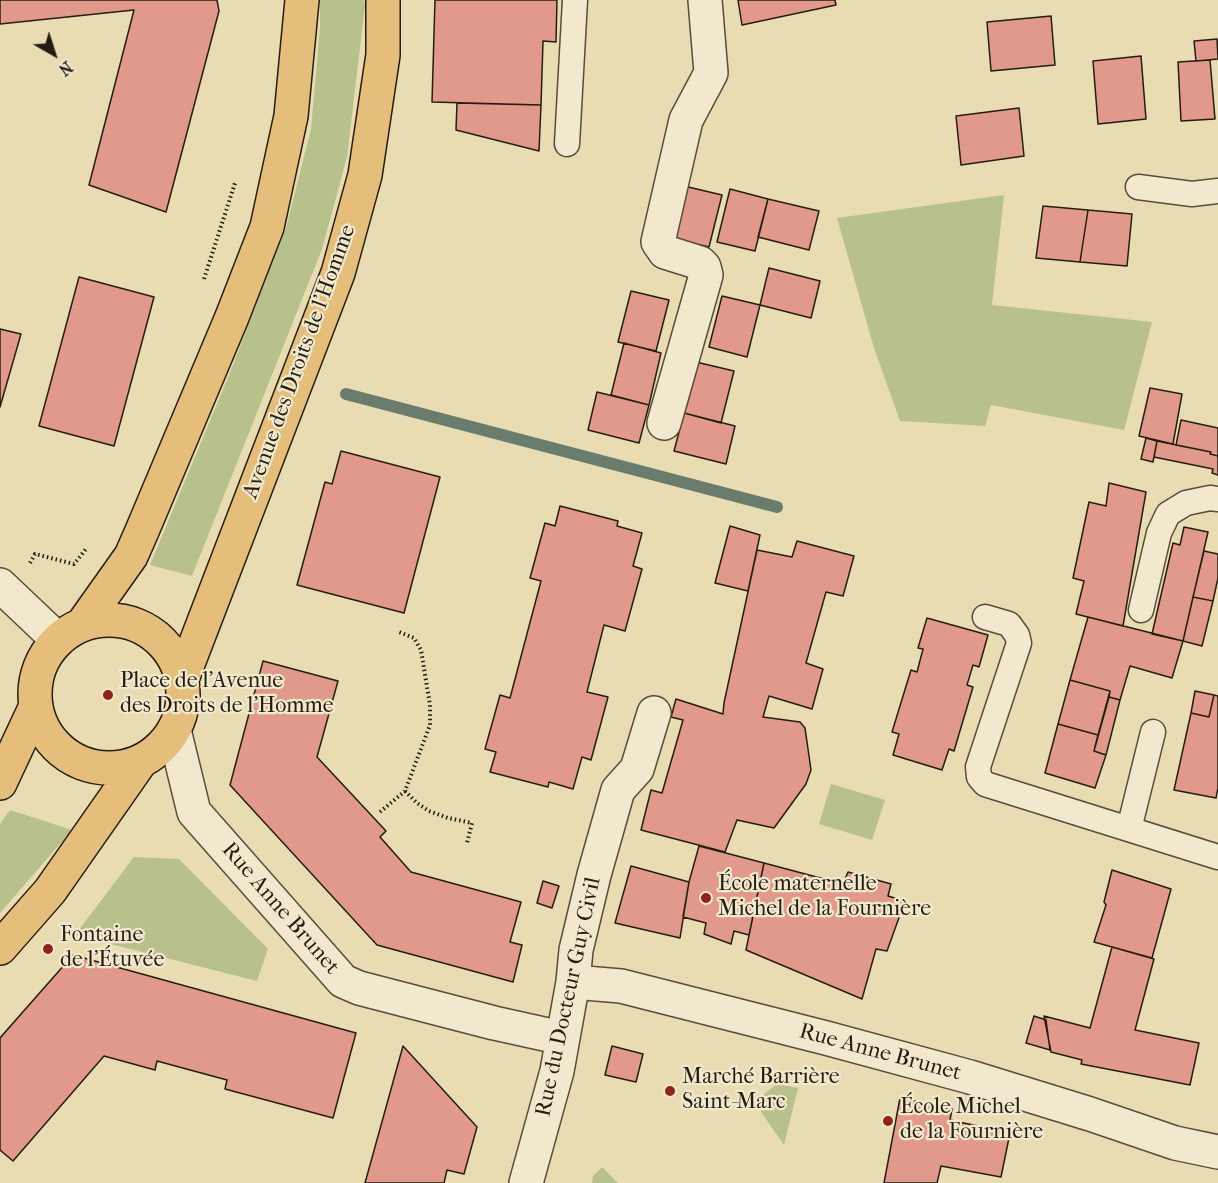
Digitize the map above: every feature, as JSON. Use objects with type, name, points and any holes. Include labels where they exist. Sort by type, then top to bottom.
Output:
[{"type":"main road","name":"Avenue des Droits de l'Homme","points":[[70,633],[103,620],[124,621],[145,628],[162,641],[175,658],[182,679],[182,705],[174,730],[160,748],[141,761],[123,767],[102,768],[83,764],[66,754],[52,741],[41,724],[36,706],[36,681],[44,659],[70,633],[131,556],[232,317],[267,227],[291,116],[302,0]]},
{"type":"main road","name":"Avenue des Droits de l'Homme","points":[[182,679],[338,273],[365,175],[383,55],[383,0]]},
{"type":"main road","name":"Avenue des Droits de l'Homme","points":[[0,783],[36,706]]},
{"type":"main road","name":"Avenue des Droits de l'Homme","points":[[0,948],[50,891],[141,761]]},
{"type":"street","points":[[664,423],[706,274],[704,267],[699,263],[665,252],[658,242],[686,120],[711,73],[705,0]]},
{"type":"street","points":[[5,590],[70,633]]},
{"type":"street","name":"Rue du Docteur Guy Civil","points":[[526,1183],[557,1071],[573,982],[576,950],[618,790],[637,769],[654,713]]},
{"type":"street","name":"Rue Anne Brunet","points":[[174,730],[194,812],[343,981],[358,988],[562,1038]]},
{"type":"street","name":"Rue Anne Brunet","points":[[573,982],[621,986],[826,1038],[992,1084],[1175,1143],[1218,1152]]},
{"type":"lane","points":[[567,144],[575,0]]},
{"type":"lane","points":[[1138,187],[1192,194],[1218,191]]},
{"type":"lane","points":[[1141,610],[1159,533],[1168,514],[1186,503],[1210,498],[1218,499]]},
{"type":"lane","points":[[985,617],[1009,624],[1017,634],[1019,643],[978,767],[979,777],[985,784],[1218,857]]},
{"type":"lane","points":[[1129,829],[1153,732]]},
{"type":"path","points":[[202,284],[238,175]]},
{"type":"path","points":[[5,590],[35,554],[74,564],[88,547]]},
{"type":"path","points":[[380,812],[405,791],[430,725],[430,705],[421,650],[414,638],[399,632]]},
{"type":"path","points":[[405,791],[429,811],[448,818],[472,822],[467,843]]},
{"type":"green space","points":[[320,0],[364,0],[365,5],[347,157],[322,249],[192,576],[150,565],[229,375],[286,228],[311,129],[320,28]]},
{"type":"green space","points":[[1004,195],[992,305],[1152,322],[1124,430],[991,405],[985,426],[900,421],[874,348],[837,218]]},
{"type":"green space","points":[[831,784],[885,800],[872,840],[819,824]]},
{"type":"green space","points":[[10,810],[72,830],[0,913],[0,824]]},
{"type":"green space","points":[[134,857],[179,859],[268,949],[257,981],[75,935]]},
{"type":"green space","points":[[777,1084],[798,1088],[784,1145],[761,1112],[764,1094]]},
{"type":"green space","points":[[602,1167],[618,1183],[592,1183],[593,1176]]},
{"type":"building","points":[[0,0],[217,0],[219,11],[166,212],[89,185],[134,10],[0,24]]},
{"type":"building","points":[[435,0],[557,0],[556,42],[543,41],[541,105],[432,102]]},
{"type":"building","points":[[738,0],[835,0],[836,5],[742,25]]},
{"type":"building","points":[[1051,16],[1055,65],[991,71],[987,22]]},
{"type":"building","points":[[1217,39],[1218,59],[1196,61],[1194,41]]},
{"type":"building","points":[[1141,56],[1146,119],[1098,124],[1093,61]]},
{"type":"building","points":[[1210,60],[1215,119],[1181,121],[1178,62]]},
{"type":"building","points":[[457,103],[541,105],[539,151],[456,130]]},
{"type":"building","points":[[1019,108],[1024,156],[961,165],[956,116]]},
{"type":"building","points":[[684,186],[722,195],[709,247],[671,238]]},
{"type":"building","points":[[730,189],[768,199],[755,251],[717,242]]},
{"type":"building","points":[[768,199],[819,211],[809,250],[758,237]]},
{"type":"building","points":[[1043,206],[1088,210],[1080,262],[1036,258]]},
{"type":"building","points":[[1088,210],[1132,214],[1127,266],[1080,262]]},
{"type":"building","points":[[769,268],[820,281],[811,318],[760,305]]},
{"type":"building","points":[[79,277],[154,297],[114,446],[39,426]]},
{"type":"building","points":[[631,291],[669,300],[656,351],[618,342]]},
{"type":"building","points":[[722,296],[760,305],[747,357],[709,347]]},
{"type":"building","points":[[0,329],[21,334],[0,407]]},
{"type":"building","points":[[624,343],[661,353],[649,405],[611,395]]},
{"type":"building","points":[[696,362],[734,371],[721,423],[684,413]]},
{"type":"building","points":[[1150,388],[1182,394],[1173,444],[1139,436]]},
{"type":"building","points":[[597,392],[649,405],[639,443],[588,430]]},
{"type":"building","points":[[684,413],[735,426],[726,464],[674,451]]},
{"type":"building","points":[[1181,420],[1218,428],[1218,456],[1210,454],[1211,452],[1176,445]]},
{"type":"building","points":[[1146,438],[1157,441],[1153,462],[1141,459]]},
{"type":"building","points":[[1157,441],[1211,452],[1210,454],[1218,456],[1218,475],[1212,473],[1213,469],[1154,457]]},
{"type":"building","points":[[341,451],[440,477],[404,613],[297,585],[325,482],[332,484]]},
{"type":"building","points":[[1109,483],[1146,492],[1123,626],[1076,614],[1084,581],[1073,578],[1089,502],[1106,506]]},
{"type":"building","points":[[560,506],[618,521],[617,526],[642,533],[633,566],[642,569],[625,631],[604,625],[587,692],[608,697],[591,760],[582,757],[573,789],[549,782],[548,787],[490,772],[496,752],[485,749],[500,695],[510,698],[541,581],[530,578],[545,523],[555,526]]},
{"type":"building","points":[[730,526],[760,535],[748,591],[715,583]]},
{"type":"building","points":[[1184,527],[1208,532],[1183,641],[1152,634],[1173,543],[1180,545]]},
{"type":"building","points":[[797,541],[854,556],[843,596],[826,592],[806,663],[823,669],[812,709],[769,696],[763,717],[800,722],[805,728],[811,770],[806,784],[774,828],[737,820],[725,852],[641,830],[651,790],[662,793],[683,720],[671,717],[676,699],[723,714],[757,550],[792,557]]},
{"type":"building","points":[[1204,551],[1218,554],[1218,578],[1213,601],[1193,597]]},
{"type":"building","points":[[1193,597],[1213,601],[1202,646],[1183,641]]},
{"type":"building","points":[[1088,617],[1183,641],[1172,678],[1130,666],[1120,700],[1109,697],[1110,691],[1070,680]]},
{"type":"building","points":[[927,618],[988,635],[979,667],[973,665],[967,685],[973,687],[954,751],[949,749],[942,770],[893,755],[899,734],[892,732],[911,670],[917,672],[923,649],[918,648]]},
{"type":"building","points":[[263,661],[338,681],[317,757],[386,831],[380,837],[411,872],[521,902],[510,942],[522,945],[513,982],[377,945],[230,785]]},
{"type":"building","points":[[1070,680],[1110,691],[1098,735],[1058,724]]},
{"type":"building","points":[[1195,691],[1214,695],[1209,717],[1191,713]]},
{"type":"building","points":[[1214,695],[1218,696],[1218,788],[1216,798],[1174,790],[1191,713],[1209,717]]},
{"type":"building","points":[[1109,697],[1120,700],[1106,755],[1094,751]]},
{"type":"building","points":[[1058,724],[1098,735],[1094,751],[1106,755],[1095,788],[1045,773]]},
{"type":"building","points":[[699,846],[764,863],[749,935],[734,931],[731,944],[704,934],[706,923],[683,917],[689,882]]},
{"type":"building","points":[[764,863],[843,884],[848,872],[891,884],[888,896],[905,901],[887,951],[876,949],[862,999],[746,950]]},
{"type":"building","points":[[631,866],[689,882],[680,938],[615,923]]},
{"type":"building","points":[[1112,870],[1171,889],[1152,958],[1094,942],[1106,905],[1104,902]]},
{"type":"building","points":[[543,881],[559,886],[552,908],[537,903]]},
{"type":"building","points":[[1112,947],[1154,959],[1135,1030],[1199,1043],[1190,1085],[1081,1064],[1082,1060],[1051,1052],[1044,1016],[1090,1028]]},
{"type":"building","points":[[73,955],[356,1033],[333,1118],[225,1089],[227,1080],[157,1061],[155,1070],[104,1056],[13,1161],[0,1150],[0,1038]]},
{"type":"building","points":[[1034,1016],[1046,1020],[1050,1050],[1026,1043]]},
{"type":"building","points":[[403,1046],[477,1127],[464,1174],[447,1170],[444,1183],[365,1183]]},
{"type":"building","points":[[612,1046],[643,1054],[636,1082],[605,1075]]},
{"type":"building","points":[[900,1098],[952,1109],[950,1120],[1010,1133],[1001,1177],[941,1166],[937,1183],[884,1183]]},
{"type":"waterway","points":[[346,394],[777,507]]},
{"type":"place","name":"Place de l'Avenue des Droits de l'Homme","points":[[108,695]]},
{"type":"place","name":"École maternelle Michel de la Fournière","points":[[706,898]]},
{"type":"place","name":"Fontaine de l’Étuvée","points":[[48,949]]},
{"type":"place","name":"Marché Barrière Saint-Marc","points":[[670,1091]]},
{"type":"place","name":"École Michel de la Fournière","points":[[888,1121]]}]
